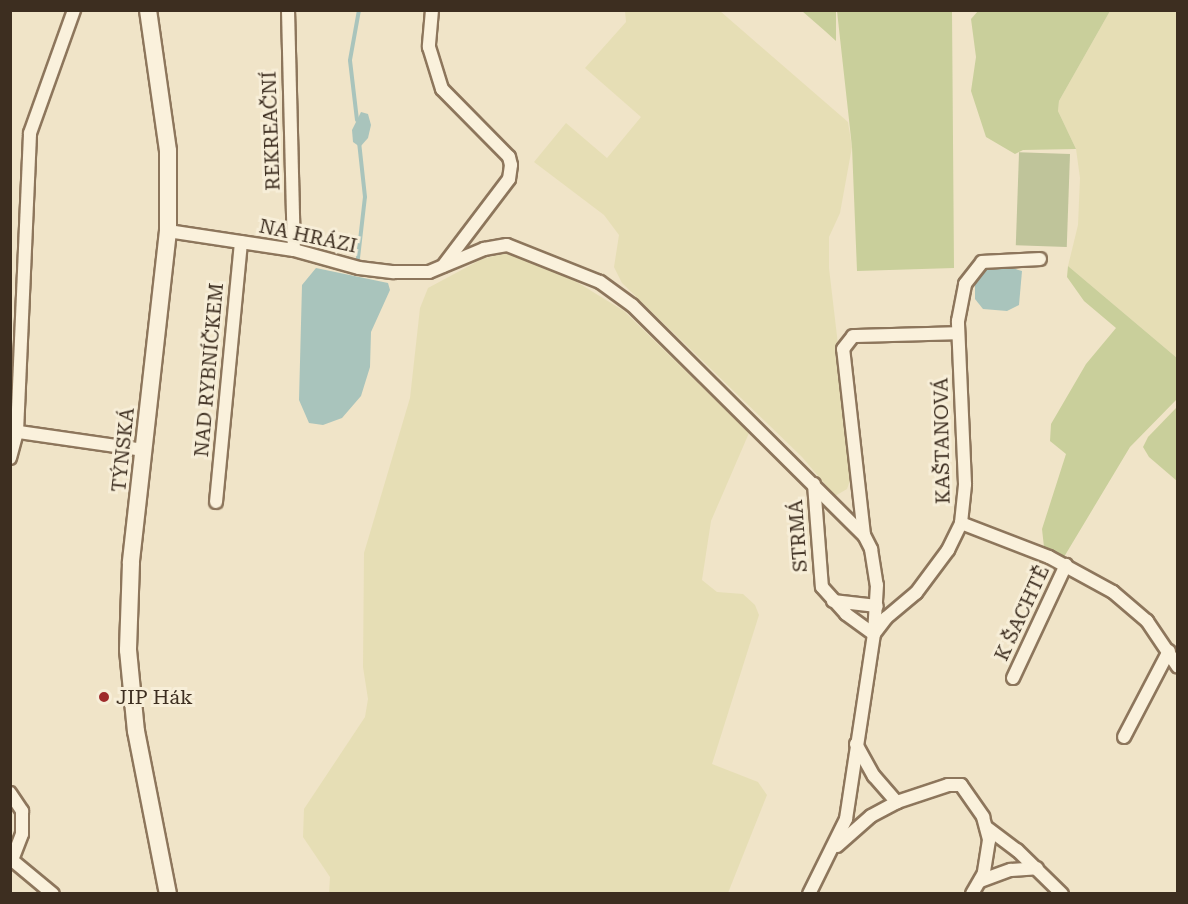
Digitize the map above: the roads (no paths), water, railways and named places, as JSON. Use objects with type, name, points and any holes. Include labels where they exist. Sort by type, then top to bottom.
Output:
[{"type":"main road","name":"TÝNSKÁ","points":[[148,10],[168,151],[168,231],[128,608],[129,669],[136,731],[168,894]]},
{"type":"street","points":[[10,458],[14,431],[30,133],[74,10]]},
{"type":"street","name":"REKREAČNÍ","points":[[288,10],[294,250]]},
{"type":"street","points":[[432,10],[429,47],[442,89],[509,157],[511,165],[509,179],[440,269]]},
{"type":"street","name":"NA HRÁZI","points":[[168,231],[294,250],[376,271],[415,273],[440,269],[484,249],[507,245],[600,282],[632,305],[864,535]]},
{"type":"street","name":"NAD RYBNÍČKEM","points":[[216,502],[241,242]]},
{"type":"street","name":"KAŠTANOVÁ","points":[[874,634],[886,618],[916,593],[948,550],[961,523],[965,484],[958,333],[962,293],[978,265],[996,260],[1040,259]]},
{"type":"street","points":[[809,894],[846,819],[877,606],[874,563],[864,535],[843,349],[853,336],[958,333]]},
{"type":"street","points":[[14,431],[144,450]]},
{"type":"street","name":"STRMÁ","points":[[814,484],[819,578],[833,601],[874,634]]},
{"type":"street","name":"K ŠACHTĚ","points":[[961,523],[1066,566],[1137,610],[1169,651],[1178,667]]},
{"type":"street","name":"K ŠACHTĚ","points":[[1013,678],[1066,566]]},
{"type":"street","points":[[833,601],[877,606]]},
{"type":"street","points":[[1124,737],[1169,651]]},
{"type":"street","points":[[856,744],[878,782],[897,802]]},
{"type":"street","points":[[832,851],[871,816],[897,802],[957,784],[971,796],[986,827],[990,849],[980,881],[972,894]]},
{"type":"street","points":[[10,794],[22,811],[22,834],[11,861],[53,894]]},
{"type":"street","points":[[986,827],[1037,868],[1062,894]]},
{"type":"street","points":[[980,881],[1011,870],[1037,868]]},
{"type":"water","points":[[361,112],[368,114],[371,125],[368,138],[360,147],[353,142],[352,130]]},
{"type":"water","points":[[996,263],[1022,271],[1019,305],[1007,311],[983,309],[975,299],[975,277],[984,265]]},
{"type":"water","points":[[316,268],[388,283],[390,290],[371,332],[370,367],[361,396],[342,418],[323,425],[309,423],[299,400],[302,285]]},
{"type":"waterway","points":[[357,120],[350,60],[359,10]]},
{"type":"waterway","points":[[358,258],[365,197],[359,142]]},
{"type":"place","name":"JIP Hák","points":[[104,697]]}]
